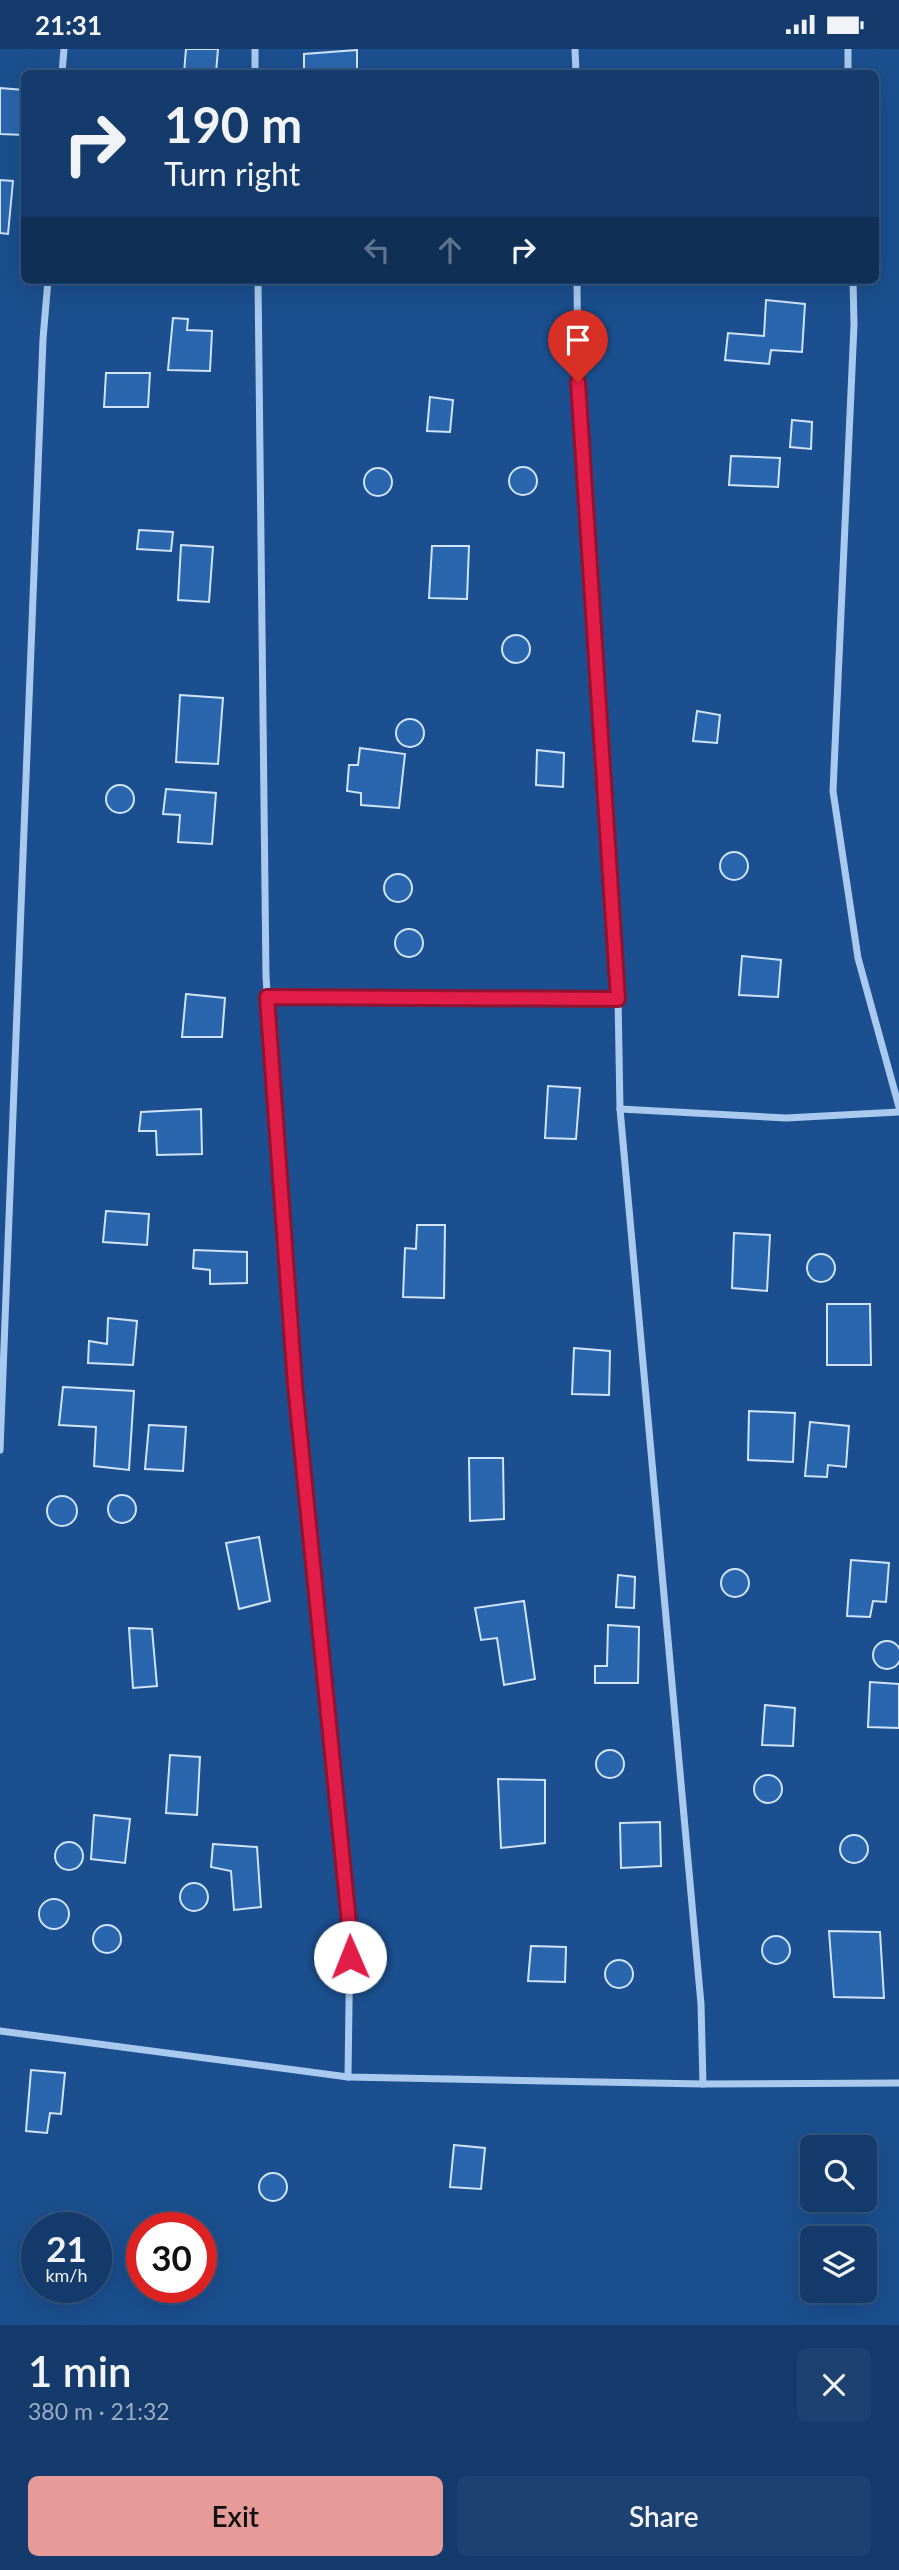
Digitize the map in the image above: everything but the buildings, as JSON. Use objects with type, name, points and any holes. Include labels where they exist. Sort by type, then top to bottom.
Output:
[{"type":"street","points":[[62,70],[64,49]]},
{"type":"street","points":[[255,49],[255,70]]},
{"type":"street","points":[[575,49],[576,70]]},
{"type":"street","points":[[848,49],[848,70]]},
{"type":"street","points":[[0,1450],[48,284]]},
{"type":"street","points":[[258,284],[267,997],[295,1385],[350,1933],[348,2077]]},
{"type":"street","points":[[577,284],[578,382],[618,999],[620,1109],[701,2004],[703,2084]]},
{"type":"street","points":[[620,1109],[786,1118],[899,1110],[858,958],[833,791],[853,338],[853,284]]},
{"type":"street","points":[[267,997],[618,999]]},
{"type":"street","points":[[0,2031],[348,2077],[703,2084],[899,2083]]},
{"type":"route","points":[[350,1957],[350,1933],[295,1385],[267,997],[618,999],[578,382]]}]
